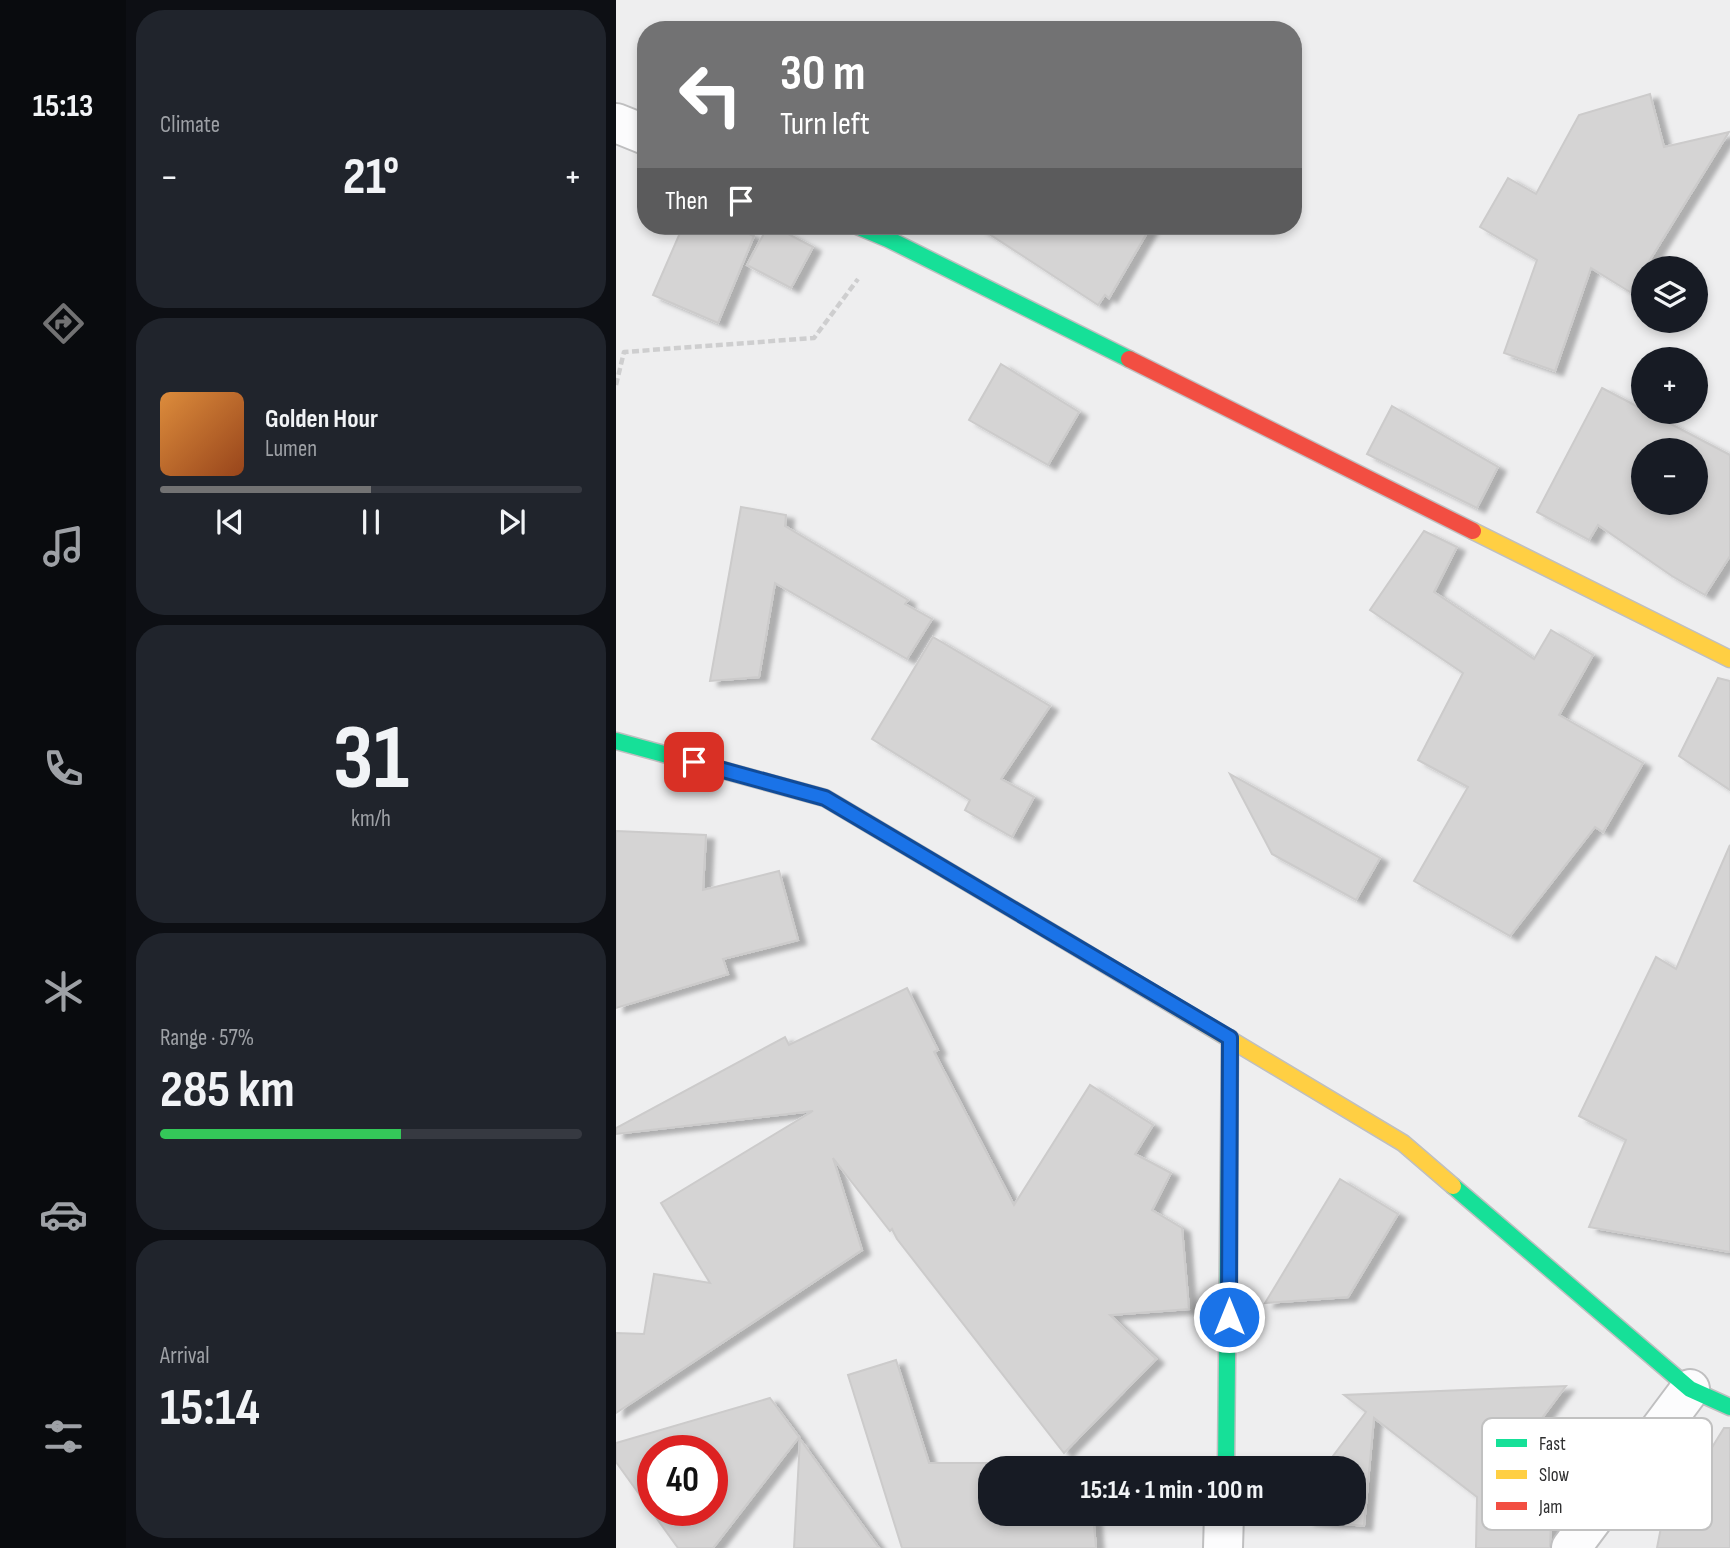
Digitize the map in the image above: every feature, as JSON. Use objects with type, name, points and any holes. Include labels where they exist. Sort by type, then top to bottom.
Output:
[{"type":"street","points":[[616,122],[637,131]]},
{"type":"street","points":[[878,235],[1730,659]]},
{"type":"street","points":[[616,741],[825,798],[1230,1038],[1404,1143],[1690,1389],[1730,1407]]},
{"type":"street","points":[[1226,1456],[1230,1038]]},
{"type":"street","points":[[1668,1418],[1690,1389]]},
{"type":"street","points":[[1223,1548],[1224,1526]]},
{"type":"street","points":[[1571,1548],[1584,1530]]},
{"type":"path","points":[[616,385],[624,352],[814,338],[888,239]]},
{"type":"building","points":[[1650,94],[1664,147],[1729,132],[1652,256],[1631,256],[1630,292],[1591,268],[1555,371],[1504,353],[1537,260],[1480,227],[1508,178],[1536,194],[1579,115]]},
{"type":"building","points":[[679,235],[754,236],[718,323],[653,295]]},
{"type":"building","points":[[763,235],[790,235],[813,247],[791,288],[747,265]]},
{"type":"building","points":[[991,235],[1146,235],[1109,298],[1105,295],[1098,305]]},
{"type":"building","points":[[1001,364],[1079,412],[1048,465],[969,420]]},
{"type":"building","points":[[1602,388],[1631,403],[1631,424],[1671,424],[1698,438],[1631,438],[1631,515],[1708,515],[1708,443],[1730,455],[1730,556],[1705,595],[1672,576],[1598,525],[1589,540],[1537,512]]},
{"type":"building","points":[[1392,406],[1498,467],[1477,508],[1367,454]]},
{"type":"building","points":[[741,507],[786,515],[785,526],[908,600],[905,604],[932,619],[907,659],[775,583],[759,677],[710,681]]},
{"type":"building","points":[[1424,531],[1457,547],[1434,592],[1534,659],[1551,630],[1593,655],[1559,715],[1643,763],[1603,832],[1595,827],[1510,936],[1414,881],[1468,787],[1418,760],[1463,673],[1370,610]]},
{"type":"building","points":[[933,637],[1050,706],[1001,779],[1034,797],[1012,837],[965,810],[970,800],[872,739]]},
{"type":"building","points":[[1718,678],[1730,681],[1730,790],[1679,756]]},
{"type":"building","points":[[1230,774],[1380,858],[1356,900],[1272,854]]},
{"type":"building","points":[[616,831],[706,835],[703,890],[779,871],[798,940],[723,959],[728,974],[616,1008]]},
{"type":"building","points":[[1730,845],[1730,1252],[1589,1227],[1626,1140],[1579,1116],[1656,957],[1676,969]]},
{"type":"building","points":[[907,988],[938,1050],[934,1052],[1014,1205],[1090,1085],[1153,1125],[1135,1154],[1171,1173],[1152,1210],[1182,1228],[1189,1309],[1110,1315],[1156,1359],[1064,1453],[897,1239],[892,1229],[890,1231],[833,1158],[862,1250],[616,1413],[616,1333],[644,1334],[654,1274],[710,1283],[661,1203],[813,1111],[616,1134],[616,1128],[785,1037],[789,1045]]},
{"type":"building","points":[[1340,1179],[1398,1214],[1348,1297],[1265,1303]]},
{"type":"building","points":[[896,1360],[929,1463],[978,1463],[978,1526],[1094,1526],[1096,1548],[902,1548],[848,1375]]},
{"type":"building","points":[[1566,1386],[1542,1418],[1482,1418],[1482,1530],[1551,1530],[1550,1548],[1476,1548],[1477,1497],[1374,1418],[1366,1504],[1366,1456],[1333,1456],[1366,1412],[1344,1395]]},
{"type":"building","points":[[770,1398],[799,1437],[713,1548],[678,1548],[662,1526],[728,1526],[728,1435],[643,1435]]},
{"type":"building","points":[[1724,1428],[1730,1428],[1730,1548],[1657,1548],[1660,1530],[1712,1530],[1712,1447]]},
{"type":"building","points":[[637,1437],[637,1491],[616,1462],[616,1443]]},
{"type":"building","points":[[800,1439],[879,1548],[794,1548]]},
{"type":"traffic: fast","points":[[878,235],[1129,359]]},
{"type":"traffic: fast","points":[[616,741],[825,798],[1061,938]]},
{"type":"traffic: fast","points":[[1226,1456],[1230,1038]]},
{"type":"traffic: fast","points":[[1453,1186],[1690,1389],[1730,1407]]},
{"type":"traffic: slow","points":[[1473,531],[1730,659]]},
{"type":"traffic: slow","points":[[1061,938],[1403,1143],[1453,1186]]},
{"type":"traffic: jam","points":[[1129,359],[1473,531]]},
{"type":"route","points":[[694,762],[825,798],[1230,1038],[1229,1317]]}]
